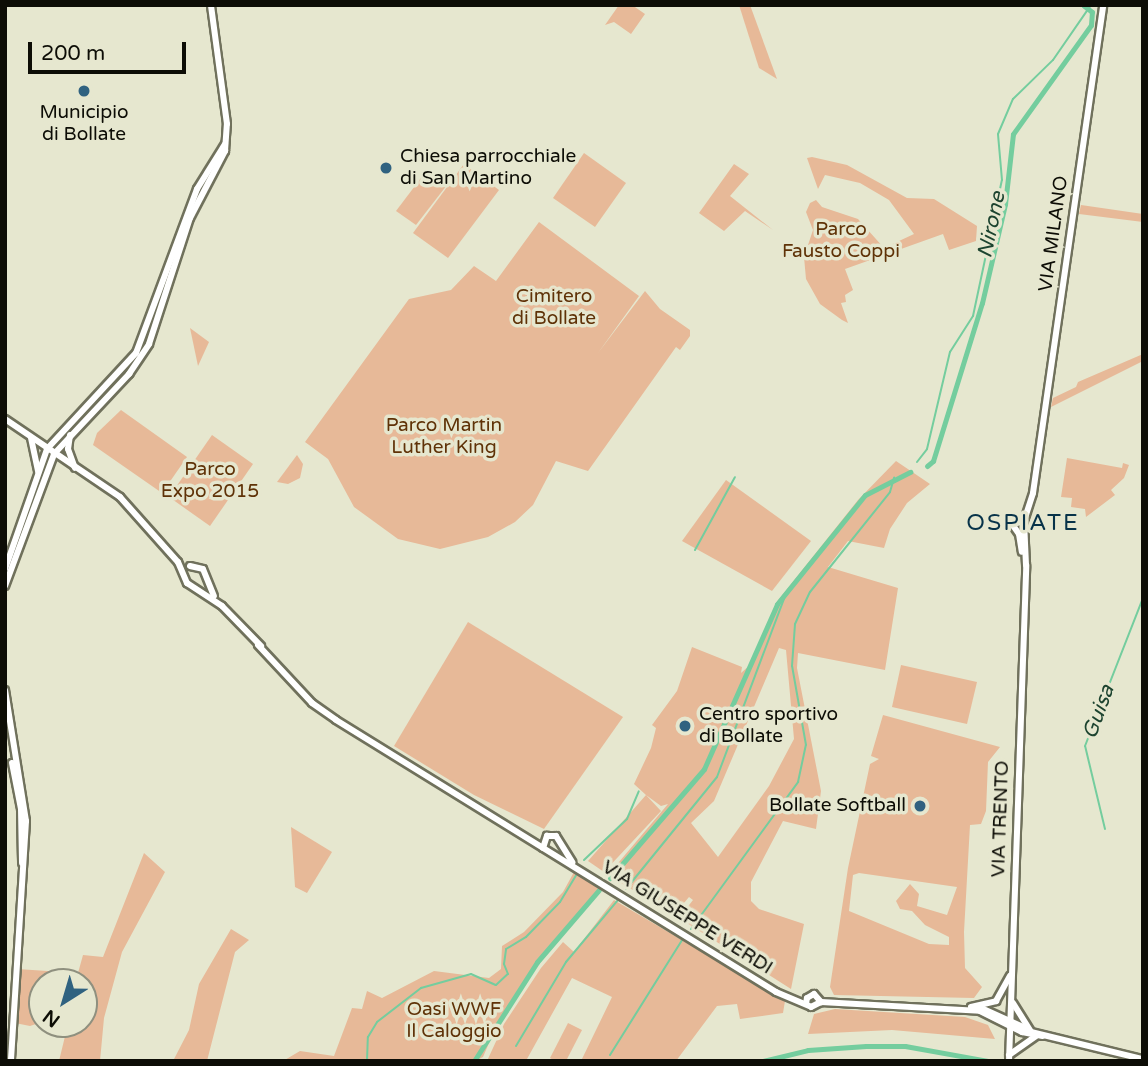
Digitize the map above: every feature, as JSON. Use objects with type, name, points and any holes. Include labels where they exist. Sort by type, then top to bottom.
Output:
[{"type":"street","name":"VIA MILANO","points":[[1022,520],[1036,467],[1102,5]]},
{"type":"street","points":[[5,569],[39,476],[51,452],[136,353],[202,184],[226,142],[213,8]]},
{"type":"street","points":[[5,586],[51,452],[129,374],[149,344],[170,271],[202,184]]},
{"type":"street","points":[[5,419],[76,470],[120,497],[163,545],[184,572],[187,583],[197,586],[222,606],[312,703],[338,721],[517,832],[543,848],[554,854],[561,845],[556,836],[545,838],[517,832]]},
{"type":"street","points":[[71,433],[68,449],[76,470]]},
{"type":"street","points":[[30,436],[39,476]]},
{"type":"street","points":[[1022,520],[1021,533],[1012,527],[1022,520]]},
{"type":"street","name":"VIA TRENTO","points":[[1009,1058],[1025,579],[1021,533]]},
{"type":"street","points":[[163,545],[190,566],[202,568],[222,606]]},
{"type":"street","points":[[184,572],[190,566]]},
{"type":"street","points":[[197,586],[205,577]]},
{"type":"street","points":[[5,690],[26,813],[11,1061]]},
{"type":"street","points":[[5,727],[21,809],[22,864]]},
{"type":"street","points":[[543,848],[545,838]]},
{"type":"street","name":"VIA GIUSEPPE VERDI","points":[[561,845],[574,865]]},
{"type":"street","name":"VIA GIUSEPPE VERDI","points":[[554,854],[784,996],[806,1002],[817,995],[821,1002]]},
{"type":"street","points":[[958,1009],[976,1007],[1000,998],[1012,971]]},
{"type":"street","points":[[1011,998],[1037,1034]]},
{"type":"street","points":[[806,1002],[980,1011],[1037,1034],[1143,1059]]},
{"type":"street","points":[[976,1007],[1010,1023]]},
{"type":"street","points":[[958,1009],[1000,1023],[1010,1042]]},
{"type":"street","points":[[1009,1058],[1037,1034]]},
{"type":"green space","points":[[619,5],[632,5],[645,14],[631,34],[614,22],[605,25]]},
{"type":"green space","points":[[739,5],[750,5],[777,79],[759,68]]},
{"type":"green space","points":[[584,153],[626,183],[595,227],[553,198]]},
{"type":"green space","name":"Parco Fausto Coppi","points":[[807,158],[847,165],[907,198],[934,199],[977,226],[976,241],[949,250],[943,234],[845,269],[853,290],[845,295],[846,302],[841,303],[848,323],[842,320],[820,304],[806,279],[804,257],[813,230],[806,212],[810,203],[816,200],[822,207],[858,219],[884,248],[914,234],[889,200],[860,183],[825,175],[818,189]]},
{"type":"green space","points":[[464,164],[499,190],[448,258],[413,233]]},
{"type":"green space","points":[[734,164],[749,174],[730,196],[773,230],[745,211],[724,231],[699,213]]},
{"type":"green space","points":[[427,170],[447,185],[416,225],[396,211]]},
{"type":"green space","points":[[1081,205],[1143,214],[1143,222],[1079,214]]},
{"type":"green space","name":"Parco Martin Luther King","points":[[539,222],[639,296],[598,353],[645,291],[660,309],[690,330],[690,336],[680,350],[676,347],[588,471],[556,461],[533,505],[515,522],[488,537],[440,549],[398,539],[354,507],[328,459],[305,442],[409,299],[451,290],[474,266],[496,281]]},
{"type":"green space","points":[[190,328],[209,342],[198,366]]},
{"type":"green space","points":[[1143,354],[1143,361],[1051,407],[1053,398],[1076,387],[1078,382]]},
{"type":"green space","points":[[121,410],[187,457],[162,493],[93,445],[97,433]]},
{"type":"green space","name":"Parco Expo 2015","points":[[212,435],[253,464],[210,526],[169,497]]},
{"type":"green space","points":[[297,455],[303,464],[300,478],[288,484],[277,482]]},
{"type":"green space","points":[[1067,458],[1122,468],[1123,463],[1129,465],[1124,478],[1111,490],[1115,495],[1086,517],[1085,509],[1071,507],[1072,498],[1061,497]]},
{"type":"green space","points":[[896,461],[930,484],[907,503],[890,529],[884,548],[848,541],[828,567],[898,588],[885,670],[798,653],[797,668],[821,791],[816,829],[783,821],[751,882],[751,901],[759,909],[804,924],[791,989],[679,918],[693,900],[689,897],[674,915],[608,875],[668,804],[661,806],[634,784],[651,748],[656,728],[652,725],[677,691],[692,647],[742,667],[741,673],[750,665],[776,603],[858,500]],"holes":[[[779,648],[786,650],[794,739],[769,786],[718,857],[691,823],[714,801]]]},
{"type":"green space","points":[[726,480],[811,541],[772,591],[682,541]]},
{"type":"green space","points":[[468,622],[623,717],[544,829],[474,795],[394,746]]},
{"type":"green space","points":[[901,665],[977,682],[967,724],[892,707]]},
{"type":"green space","points":[[883,715],[1000,747],[988,762],[986,811],[981,824],[970,825],[964,932],[965,968],[982,987],[974,998],[834,995],[830,987],[848,868],[870,764],[879,759],[871,756]],"holes":[[[859,873],[957,887],[947,915],[917,906],[919,894],[910,884],[896,901],[900,909],[912,911],[925,925],[949,937],[949,945],[929,944],[849,911],[853,875]]]},
{"type":"green space","points":[[646,795],[661,811],[604,872],[588,861]]},
{"type":"green space","points":[[291,827],[332,852],[307,893],[295,887]]},
{"type":"green space","points":[[144,853],[165,872],[122,952],[104,1018],[100,1061],[59,1061],[65,1038],[98,1038],[98,968],[79,968],[83,955],[103,957]]},
{"type":"green space","name":"Oasi WWF Il Caloggio","points":[[574,872],[602,890],[539,964],[495,1029],[483,1057],[475,1061],[283,1061],[300,1051],[334,1056],[352,1008],[362,1009],[367,991],[382,998],[434,971],[489,978],[501,969],[502,946],[524,932],[563,892]]},
{"type":"green space","points":[[614,900],[785,1001],[783,1013],[740,1019],[737,1004],[717,1006],[676,1061],[581,1061],[612,997],[572,978],[527,1059],[487,1061],[504,1024],[541,968],[563,942],[574,952]]},
{"type":"green space","points":[[231,929],[249,940],[235,952],[207,1061],[173,1061],[189,1030],[199,984]]},
{"type":"green space","points":[[17,969],[28,970],[28,1026],[15,1023]]},
{"type":"green space","points":[[835,1009],[965,1017],[988,1025],[995,1039],[892,1030],[808,1034],[814,1014]]},
{"type":"green space","points":[[568,1023],[582,1030],[566,1061],[555,1061],[550,1058]]},
{"type":"waterway","points":[[927,466],[933,461],[982,303],[1005,204],[1013,134],[1091,25],[1092,12],[1083,5]]},
{"type":"waterway","name":"Nirone","points":[[917,462],[927,449],[950,352],[973,316],[1002,180],[998,134],[1013,99],[1053,60],[1091,5]]},
{"type":"waterway","points":[[610,878],[704,769],[777,604],[865,495],[910,472]]},
{"type":"waterway","name":"Nirone","points":[[695,550],[735,477]]},
{"type":"waterway","points":[[691,929],[798,782],[806,745],[792,666],[795,624],[810,592],[890,492],[894,478]]},
{"type":"waterway","points":[[626,889],[717,777],[786,593]]},
{"type":"waterway","name":"Guisa","points":[[1105,829],[1085,746],[1143,598]]},
{"type":"waterway","name":"Nirone","points":[[584,860],[627,819],[639,791]]},
{"type":"waterway","name":"Nirone","points":[[367,1061],[368,1037],[377,1022],[421,988],[471,974],[496,985],[508,974],[504,964],[506,949],[526,937],[560,902],[576,875]]},
{"type":"waterway","points":[[474,1061],[537,962],[599,890]]},
{"type":"waterway","points":[[516,1046],[566,962],[618,900]]},
{"type":"waterway","points":[[610,1055],[682,940]]},
{"type":"waterway","points":[[763,1061],[808,1050],[866,1046],[905,1046],[988,1061]]},
{"type":"waterway","name":"Nirone","points":[[325,1061],[331,1061]]},
{"type":"place","name":"Municipio di Bollate","points":[[84,91]]},
{"type":"place","name":"Chiesa parrocchiale di San Martino","points":[[386,168]]},
{"type":"place","name":"Centro sportivo di Bollate","points":[[685,726]]},
{"type":"place","name":"Bollate Softball","points":[[920,806]]},
{"type":"district","name":"OSPIATE","points":[[1023,523]]},
{"type":"park label","name":"Cimitero di Bollate","points":[[554,308]]}]
